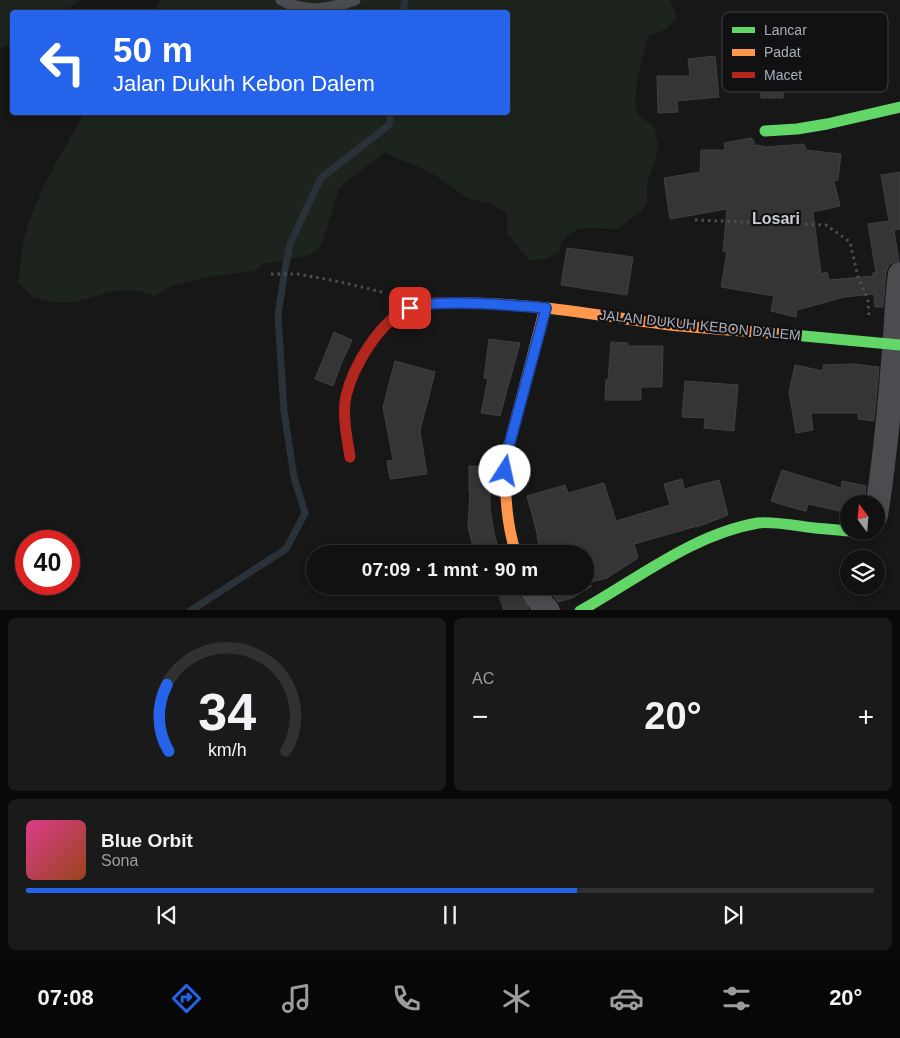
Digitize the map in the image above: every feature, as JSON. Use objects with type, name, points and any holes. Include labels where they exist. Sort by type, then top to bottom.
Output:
[{"type":"street","points":[[765,130],[797,129],[827,124],[900,107]]},
{"type":"street","points":[[879,495],[897,345],[897,295],[900,274]]},
{"type":"street","name":"JALAN DUKUH KEBON DALEM","points":[[350,457],[345,424],[346,397],[356,369],[365,352],[381,331],[399,314],[423,304],[484,303],[546,308],[673,326],[897,345]]},
{"type":"street","points":[[514,545],[504,506],[506,464],[513,430],[546,308]]},
{"type":"street","points":[[580,610],[607,596],[676,553],[725,532],[759,523],[789,524],[840,530]]},
{"type":"street","points":[[535,595],[548,610]]},
{"type":"lane","points":[[281,0],[305,9],[322,9],[355,0]]},
{"type":"path","points":[[695,220],[826,225],[850,242],[854,262],[868,300],[869,325],[863,341]]},
{"type":"path","points":[[271,274],[298,274],[341,282],[423,304]]},
{"type":"shaded area","points":[[0,0],[80,0],[67,10],[10,10],[10,43],[0,49]]},
{"type":"shaded area","points":[[160,0],[670,0],[677,18],[665,30],[648,36],[637,86],[636,106],[638,113],[642,119],[653,125],[658,144],[647,183],[647,203],[641,211],[618,229],[578,229],[568,235],[561,243],[559,252],[544,259],[529,260],[507,233],[507,213],[489,203],[469,199],[435,175],[385,152],[339,188],[324,238],[320,247],[310,255],[263,264],[255,271],[215,276],[173,285],[155,296],[136,290],[114,291],[74,302],[53,302],[33,297],[18,282],[23,243],[29,222],[45,183],[83,115],[510,115],[510,10],[155,10]]},
{"type":"building","points":[[715,56],[719,97],[677,101],[678,112],[658,113],[657,76],[690,76],[688,59]]},
{"type":"building","points":[[761,92],[783,92],[783,98],[761,98]]},
{"type":"building","points":[[751,138],[754,141],[754,146],[804,144],[806,150],[841,154],[838,180],[834,181],[840,206],[813,212],[821,274],[827,272],[829,280],[873,276],[873,273],[876,273],[868,224],[889,221],[881,175],[900,172],[900,229],[894,230],[899,261],[889,265],[886,272],[883,307],[875,307],[874,294],[845,297],[797,310],[796,317],[771,311],[774,296],[721,287],[727,252],[723,251],[727,209],[670,219],[664,178],[700,172],[701,150],[725,150],[724,143]]},
{"type":"building","points":[[567,248],[633,257],[627,295],[561,285]]},
{"type":"building","points":[[334,332],[352,340],[333,386],[315,379]]},
{"type":"building","points":[[489,339],[520,343],[500,416],[481,413],[488,379],[484,378]]},
{"type":"building","points":[[611,342],[628,343],[628,346],[663,346],[662,387],[641,387],[641,400],[605,400]]},
{"type":"building","points":[[395,361],[435,372],[420,431],[427,474],[390,479],[387,461],[393,460],[383,407]]},
{"type":"building","points":[[853,364],[879,367],[874,421],[858,419],[858,413],[811,413],[813,430],[796,433],[789,392],[795,365],[823,371],[823,365]]},
{"type":"building","points":[[685,381],[738,385],[734,431],[704,428],[705,418],[682,417]]},
{"type":"building","points":[[469,466],[490,467],[490,508],[497,545],[473,545],[468,527]]},
{"type":"building","points":[[782,470],[841,488],[842,481],[866,486],[865,495],[840,495],[840,511],[808,504],[806,511],[771,501]]},
{"type":"building","points":[[682,479],[684,489],[719,480],[728,515],[697,527],[634,544],[638,558],[607,578],[594,581],[594,545],[539,545],[527,496],[565,485],[568,493],[604,483],[616,521],[670,505],[664,484]]},
{"type":"building","points":[[499,595],[519,595],[529,609],[526,610],[504,610]]},
{"type":"building","points":[[553,595],[577,595],[572,598],[558,602]]},
{"type":"waterway","points":[[403,10],[405,0]]},
{"type":"waterway","points":[[192,610],[286,549],[305,513],[294,477],[284,411],[278,315],[290,244],[321,178],[389,125],[391,115]]},
{"type":"traffic: fast","points":[[765,131],[797,129],[827,124],[900,107]]},
{"type":"traffic: fast","points":[[783,334],[900,345]]},
{"type":"traffic: fast","points":[[582,610],[688,548],[734,529],[758,523],[771,523],[840,530]]},
{"type":"traffic: slow","points":[[466,303],[517,305],[670,325],[783,334]]},
{"type":"traffic: slow","points":[[514,545],[507,506],[505,482],[506,457],[545,308]]},
{"type":"traffic: jam","points":[[350,457],[345,419],[346,396],[361,358],[378,334],[398,314],[409,308],[429,303],[466,303]]},
{"type":"district","name":"Losari","points":[[776,218]]},
{"type":"route","points":[[410,308],[423,304],[484,303],[546,308],[506,457],[505,471]]}]
